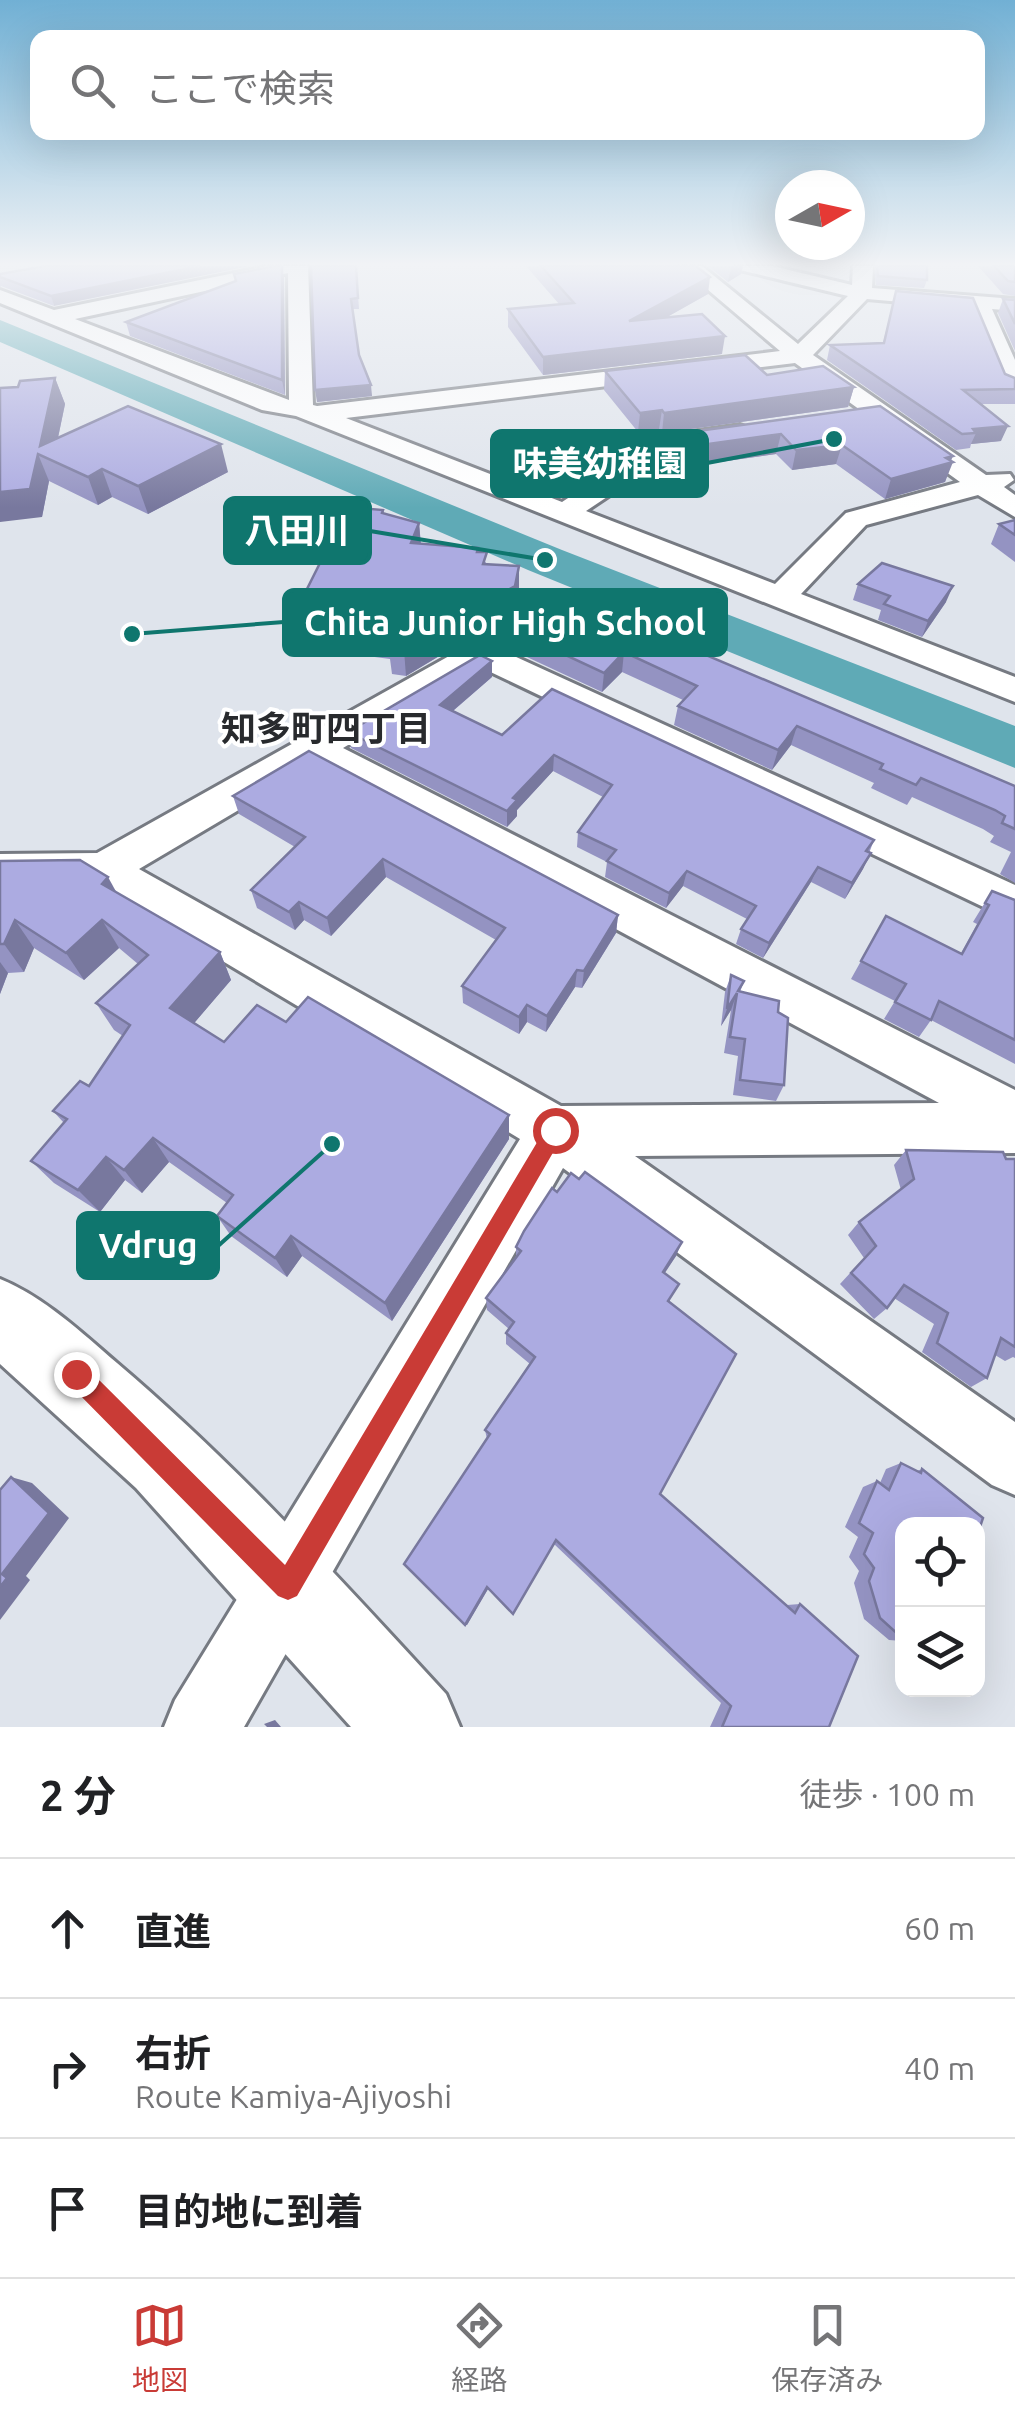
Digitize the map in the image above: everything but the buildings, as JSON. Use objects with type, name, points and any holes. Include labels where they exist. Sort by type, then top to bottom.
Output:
[{"type":"main road","points":[[0,1316],[76,1374],[288,1586],[413,1727]]},
{"type":"street","points":[[126,347],[271,404],[306,412],[1015,690]]},
{"type":"street","points":[[302,347],[306,412]]},
{"type":"street","points":[[788,347],[1015,508]]},
{"type":"street","points":[[306,412],[799,356],[808,347]]},
{"type":"street","points":[[998,347],[1015,387]]},
{"type":"street","points":[[841,418],[879,413]]},
{"type":"street","points":[[564,513],[672,442],[766,429]]},
{"type":"street","points":[[779,598],[856,519],[1015,476]]},
{"type":"street","points":[[0,870],[104,869],[314,750],[555,604]]},
{"type":"street","points":[[479,653],[1015,904]]},
{"type":"street","points":[[314,750],[1015,1117]]},
{"type":"street","points":[[104,869],[555,1130],[1015,1462]]},
{"type":"street","points":[[555,1130],[1015,1128]]},
{"type":"street","points":[[202,1727],[555,1130]]},
{"type":"waterway","points":[[39,347],[545,560],[1015,748]]},
{"type":"place","name":"味美幼稚園","points":[[834,439]]},
{"type":"place","name":"八田川","points":[[545,560]]},
{"type":"place","name":"Chita Junior High School","points":[[132,634]]},
{"type":"place","name":"Vdrug","points":[[332,1144]]},
{"type":"district","name":"知多町四丁目","points":[[326,729]]},
{"type":"route","points":[[76,1374],[288,1586],[555,1130]]}]
